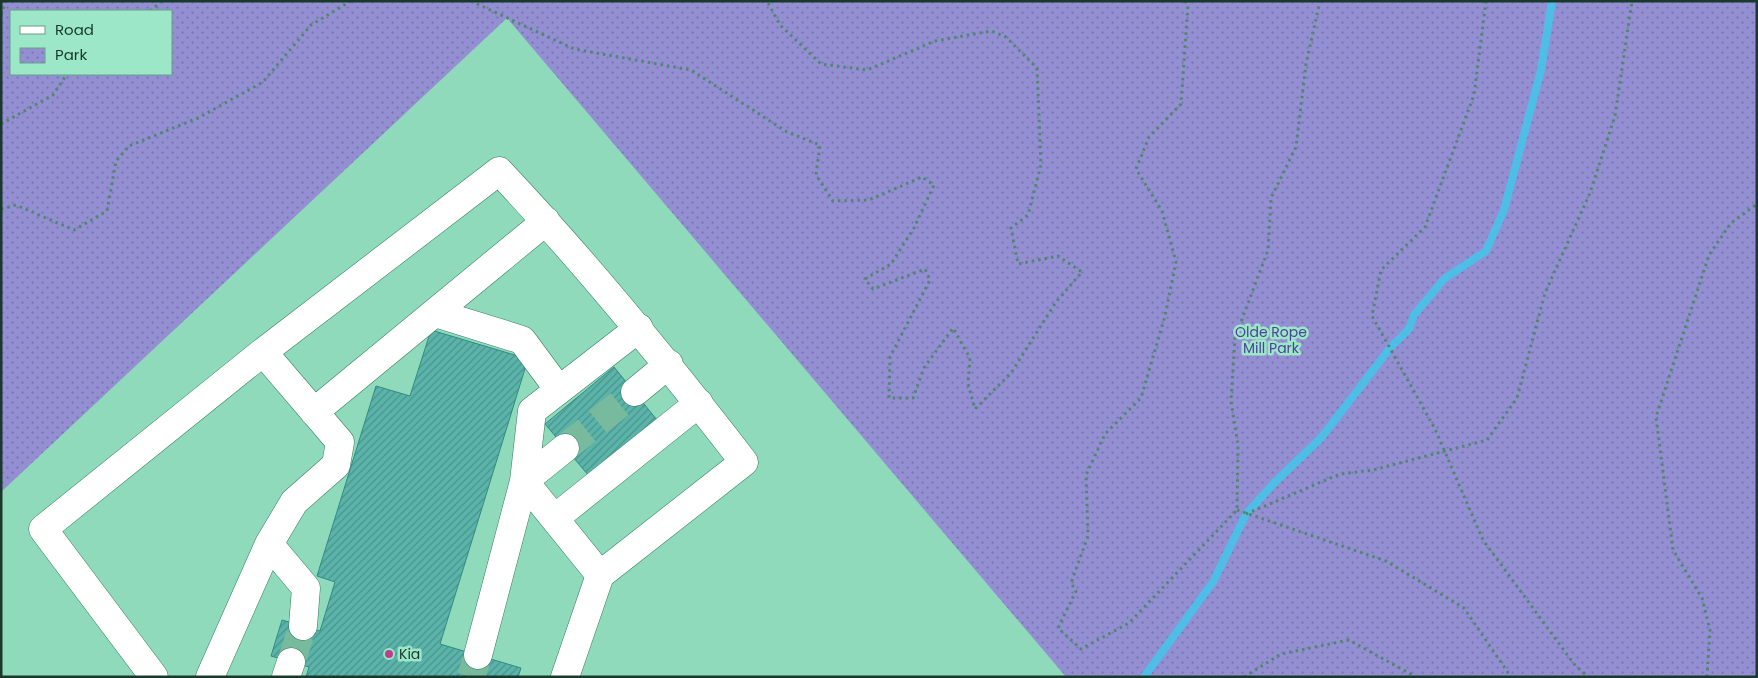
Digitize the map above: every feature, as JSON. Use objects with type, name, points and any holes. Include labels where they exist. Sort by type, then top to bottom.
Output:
[{"type":"lane","points":[[154,677],[43,529],[263,352],[499,171],[546,221],[639,328],[744,462],[600,575],[565,677]]},
{"type":"lane","points":[[314,412],[546,221]]},
{"type":"lane","points":[[435,313],[522,340],[559,390]]},
{"type":"lane","points":[[478,655],[524,482],[532,411],[639,328]]},
{"type":"lane","points":[[210,677],[269,544],[294,502],[336,465],[340,442],[263,352]]},
{"type":"lane","points":[[635,392],[668,364]]},
{"type":"lane","points":[[555,518],[699,403]]},
{"type":"lane","points":[[524,482],[565,448]]},
{"type":"lane","points":[[524,482],[600,575]]},
{"type":"lane","points":[[269,544],[306,588],[303,626]]},
{"type":"path","points":[[1,14],[6,1]]},
{"type":"path","points":[[151,10],[162,1]]},
{"type":"path","points":[[1,209],[16,205],[74,230],[107,211],[116,161],[129,146],[198,118],[263,82],[311,25],[351,1]]},
{"type":"path","points":[[472,1],[574,50],[691,70],[787,132],[820,145],[816,175],[833,201],[868,200],[922,177],[934,185],[914,228],[891,264],[865,279],[873,289],[925,269],[930,280],[890,357],[889,398],[913,398],[924,368],[953,328],[970,358],[968,384],[975,409],[1011,373],[1056,302],[1082,272],[1058,256],[1018,264],[1011,228],[1028,215],[1041,165],[1037,68],[1006,37],[992,31],[935,41],[867,70],[821,64],[780,25],[767,1]]},
{"type":"path","points":[[1185,1],[1188,5],[1181,104],[1149,137],[1136,169],[1162,211],[1176,262],[1141,398],[1105,434],[1086,475],[1088,536],[1071,583],[1076,591],[1058,628],[1081,649],[1129,623],[1237,510],[1238,445],[1232,401],[1235,338],[1268,250],[1271,198],[1296,147],[1306,64],[1320,1]]},
{"type":"path","points":[[1486,1],[1474,95],[1471,104],[1425,227],[1381,270],[1372,316],[1435,429],[1483,540],[1574,664],[1588,677]]},
{"type":"path","points":[[1246,514],[1340,474],[1373,470],[1486,440],[1517,398],[1545,293],[1590,193],[1615,116],[1632,1]]},
{"type":"path","points":[[1,124],[53,95],[66,75]]},
{"type":"path","points":[[1708,677],[1710,630],[1702,598],[1673,550],[1656,417],[1709,255],[1732,222],[1757,204]]},
{"type":"path","points":[[1237,510],[1386,561],[1464,608],[1511,677]]},
{"type":"path","points":[[1244,677],[1281,654],[1349,640],[1416,677]]},
{"type":"green space","name":"Olde Rope Mill Park","points":[[1,1],[1757,1],[1757,677],[1066,677],[507,18],[1,492]]},
{"type":"building","points":[[431,330],[528,359],[440,644],[521,668],[518,677],[306,677],[309,667],[271,656],[282,620],[320,631],[335,582],[317,576],[376,386],[410,396]]},
{"type":"building","points":[[614,367],[657,420],[589,476],[545,424]]},
{"type":"waterway","points":[[1144,677],[1213,582],[1246,514],[1275,482],[1321,438],[1390,348],[1409,329],[1414,315],[1444,279],[1486,251],[1504,210],[1541,70],[1552,1]]},
{"type":"tunnel","points":[[565,448],[635,392]]},
{"type":"tunnel","points":[[291,662],[303,626]]},
{"type":"tunnel","points":[[471,677],[478,655]]},
{"type":"place","name":"Kia","points":[[389,654]]}]
